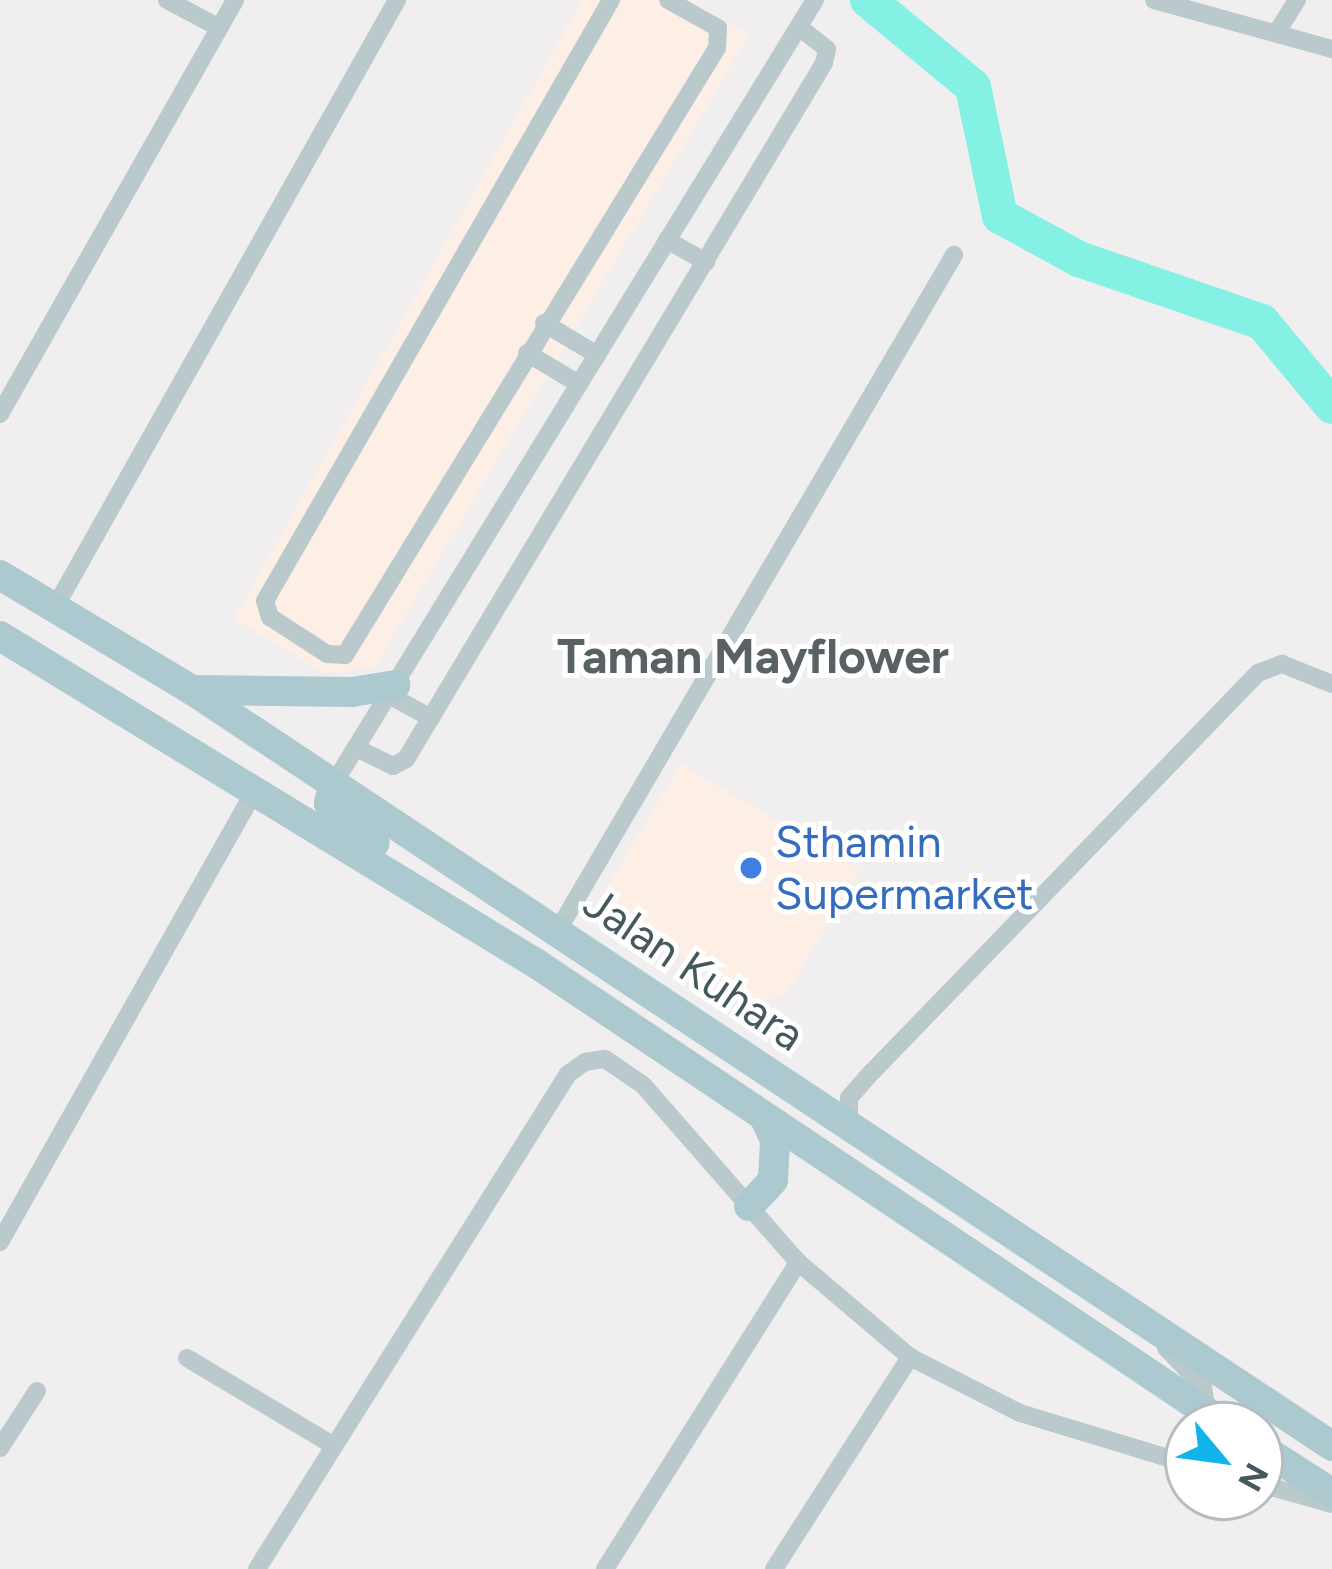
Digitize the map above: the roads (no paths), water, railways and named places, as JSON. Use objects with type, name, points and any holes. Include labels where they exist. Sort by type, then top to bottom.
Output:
[{"type":"main road","name":"Jalan Kuhara","points":[[0,575],[192,690],[1332,1446]]},
{"type":"main road","name":"Jalan Kuhara","points":[[0,636],[613,1013],[1183,1401]]},
{"type":"main road","points":[[0,651],[33,655]]},
{"type":"main road","points":[[192,690],[392,690]]},
{"type":"main road","points":[[334,783],[329,802],[403,865],[405,882]]},
{"type":"main road","points":[[749,1206],[773,1180],[775,1141],[765,1119]]},
{"type":"main road","points":[[1284,1462],[1332,1493]]},
{"type":"street","points":[[167,0],[218,27]]},
{"type":"street","points":[[0,414],[6,390],[235,0]]},
{"type":"street","points":[[54,609],[397,0]]},
{"type":"street","points":[[611,0],[265,601],[270,617],[327,654],[346,655],[544,323],[717,47],[718,28],[668,0]]},
{"type":"street","points":[[334,783],[815,0]]},
{"type":"street","points":[[1154,0],[1332,49]]},
{"type":"street","points":[[1277,32],[1298,0]]},
{"type":"street","points":[[356,748],[400,765],[431,718],[824,63],[827,49],[800,28]]},
{"type":"street","points":[[667,241],[706,262]]},
{"type":"street","points":[[558,930],[954,255]]},
{"type":"street","points":[[544,323],[597,356]]},
{"type":"street","points":[[527,352],[580,384]]},
{"type":"street","points":[[850,1130],[846,1107],[872,1072],[1258,673],[1282,664],[1332,684]]},
{"type":"street","points":[[392,690],[431,718]]},
{"type":"street","points":[[0,1242],[254,792]]},
{"type":"street","points":[[257,1569],[568,1074],[585,1062],[604,1059],[643,1085],[798,1262],[910,1357],[1020,1413],[1164,1454]]},
{"type":"street","points":[[605,1569],[798,1262]]},
{"type":"street","points":[[1142,1322],[1203,1386],[1207,1401]]},
{"type":"street","points":[[774,1569],[910,1357]]},
{"type":"street","points":[[187,1358],[334,1447]]},
{"type":"street","points":[[0,1448],[37,1391]]},
{"type":"street","points":[[1284,1491],[1332,1504]]},
{"type":"waterway","points":[[868,0],[973,87],[1000,216],[1079,259],[1262,322],[1332,406]]},
{"type":"place","name":"Sthamin Supermarket","points":[[751,868]]},
{"type":"district","name":"Taman Mayflower","points":[[753,657]]}]
